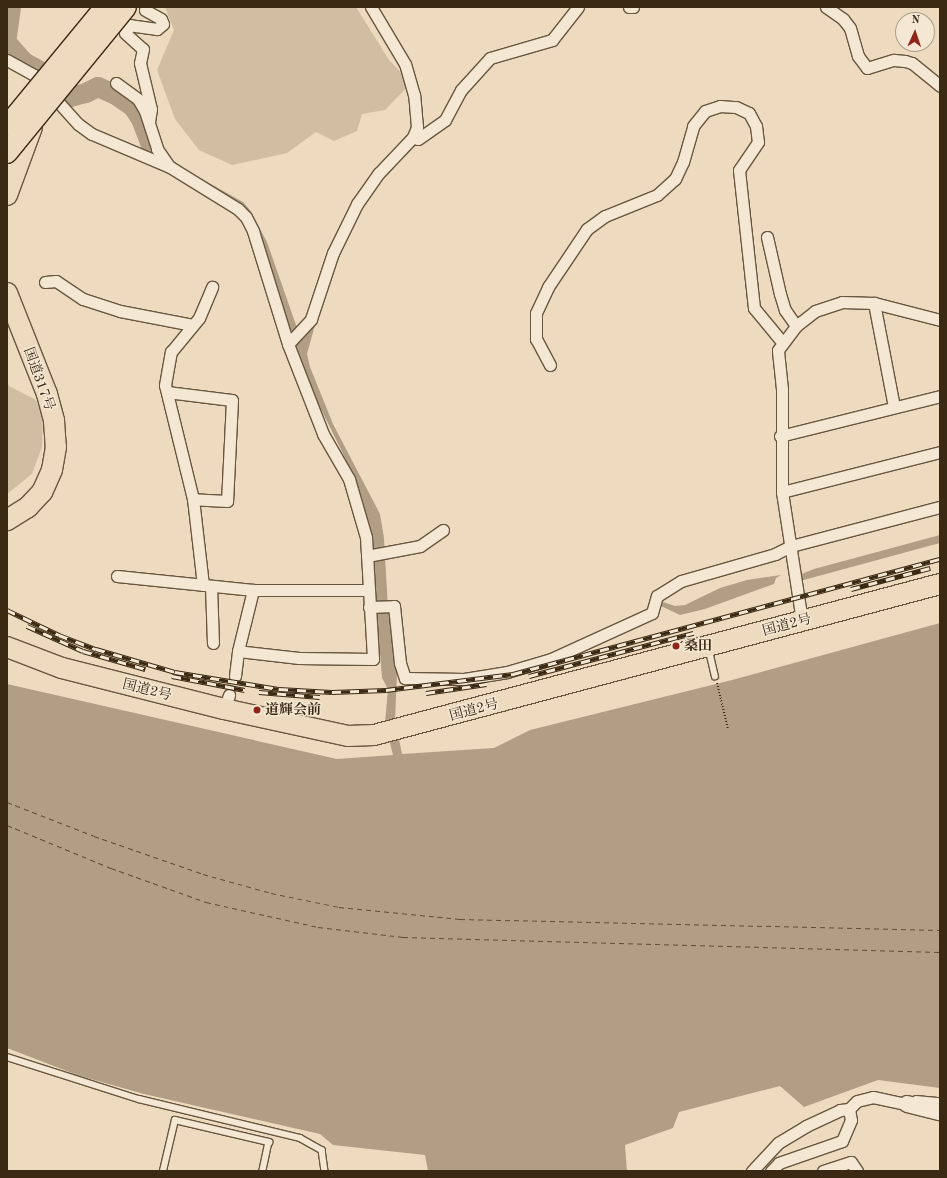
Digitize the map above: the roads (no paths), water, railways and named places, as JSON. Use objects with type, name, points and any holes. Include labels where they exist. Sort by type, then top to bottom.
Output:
[{"type":"highway","points":[[84,48],[90,7]]},
{"type":"highway","points":[[7,126],[104,7]]},
{"type":"highway","points":[[7,194],[32,127],[84,48],[109,17],[111,7]]},
{"type":"highway","points":[[7,153],[136,9]]},
{"type":"highway","name":"国道317号","points":[[7,293],[47,394],[54,421],[56,447],[52,470],[42,492],[28,507],[7,520]]},
{"type":"highway","name":"国道2号","points":[[7,647],[62,668],[226,702],[348,736],[394,731],[940,584]]},
{"type":"street","points":[[294,338],[311,319],[334,253],[357,204],[379,173],[413,137],[417,126],[414,95],[406,64],[371,7]]},
{"type":"street","points":[[413,137],[418,139],[445,120],[461,90],[490,58],[552,40],[578,7]]},
{"type":"street","points":[[826,7],[843,19],[850,28],[858,56],[867,68],[894,60],[905,61],[912,63],[940,86]]},
{"type":"street","points":[[136,9],[161,19],[163,24],[157,29],[130,25],[125,33],[143,49],[140,63],[151,109],[148,121]]},
{"type":"street","points":[[7,60],[34,75],[78,124],[92,134],[170,167],[246,217],[294,338],[323,434],[349,479],[366,537],[373,659],[300,658],[238,651]]},
{"type":"street","points":[[116,83],[138,100],[148,121],[157,149],[170,167]]},
{"type":"street","points":[[550,365],[536,339],[536,313],[548,287],[587,229],[605,216],[657,195],[675,179],[683,162],[694,126],[705,111],[720,106],[736,107],[749,113],[756,126],[758,142],[739,170],[754,308],[783,343]]},
{"type":"street","points":[[767,237],[785,310],[796,326]]},
{"type":"street","points":[[45,282],[56,281],[83,299],[120,311],[193,325]]},
{"type":"street","points":[[212,288],[199,318],[171,352],[165,385],[193,499],[207,586],[214,643]]},
{"type":"street","points":[[802,621],[782,492],[780,436],[782,389],[778,350],[796,326],[815,311],[842,302],[874,303],[940,320]]},
{"type":"street","points":[[874,303],[894,407]]},
{"type":"street","points":[[167,392],[232,400],[227,501],[193,499]]},
{"type":"street","points":[[780,436],[940,396]]},
{"type":"street","points":[[782,492],[940,452]]},
{"type":"street","points":[[369,607],[394,606],[400,663],[405,678],[464,678],[507,672],[551,659],[652,613],[657,596],[669,586],[775,554],[791,546],[940,506]]},
{"type":"street","points":[[367,556],[394,553],[420,546],[443,530]]},
{"type":"street","points":[[117,576],[253,590],[368,590]]},
{"type":"street","points":[[235,676],[238,651],[253,590]]},
{"type":"street","points":[[752,1171],[778,1143],[806,1126],[840,1110],[849,1109],[857,1101],[873,1097],[940,1112]]},
{"type":"street","points":[[771,1171],[779,1163],[842,1141],[851,1120],[849,1109]]},
{"type":"street","points":[[823,1171],[851,1162],[858,1171]]},
{"type":"lane","points":[[708,647],[715,676]]},
{"type":"lane","points":[[7,1056],[139,1099],[300,1138],[322,1150],[325,1171]]},
{"type":"lane","points":[[907,1104],[908,1098],[940,1102]]},
{"type":"lane","points":[[163,1171],[174,1120],[268,1142],[263,1171]]},
{"type":"waterway","points":[[7,36],[11,7]]},
{"type":"waterway","points":[[7,43],[24,62],[42,72],[70,97],[86,93],[98,87],[116,95],[133,107],[141,119],[154,153]]},
{"type":"tunnel","points":[[229,695],[235,676]]},
{"type":"railway","points":[[7,610],[59,635],[96,649],[175,672],[279,689],[332,692],[386,690],[513,674],[940,559]]},
{"type":"railway","points":[[851,589],[930,568]]},
{"type":"railway","points":[[27,626],[83,651],[145,669]]},
{"type":"railway","points":[[529,676],[693,633]]},
{"type":"railway","points":[[172,676],[245,690]]},
{"type":"railway","points":[[426,693],[486,684]]},
{"type":"railway","points":[[259,692],[320,697]]},
{"type":"place","name":"桑田","points":[[676,646]]},
{"type":"place","name":"道輝会前","points":[[257,710]]}]
